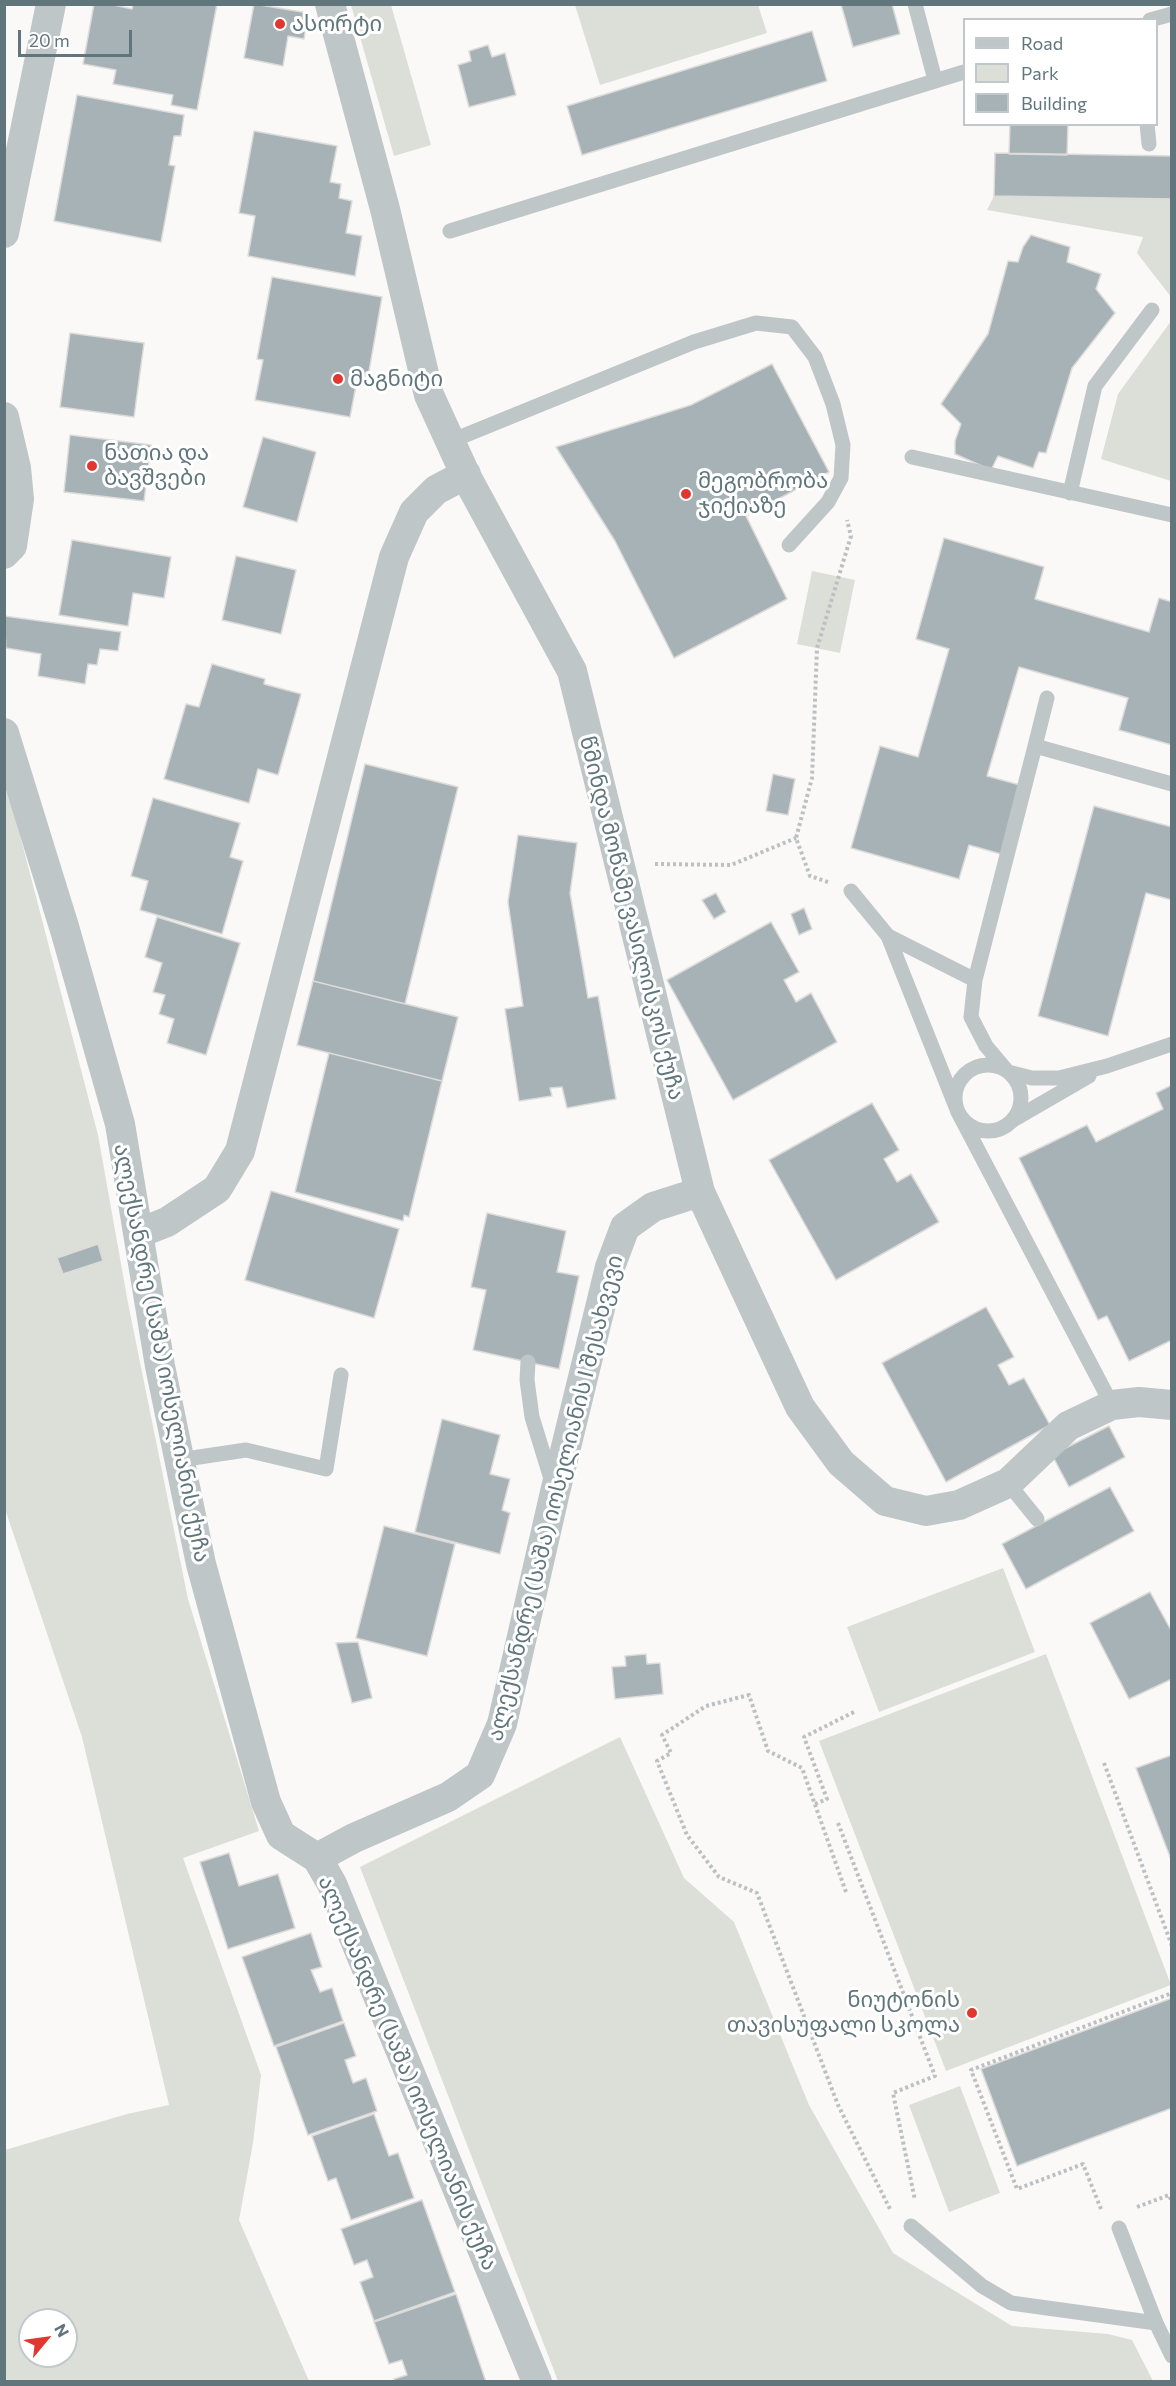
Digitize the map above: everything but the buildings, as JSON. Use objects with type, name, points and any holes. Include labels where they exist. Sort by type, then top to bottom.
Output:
[{"type":"street","points":[[4,233],[51,4]]},
{"type":"street","name":"წმინდა მოწამე ვასილისკოს ქუჩა","points":[[330,4],[385,209],[429,394],[466,474],[572,671],[700,1192],[800,1407],[841,1462],[885,1501],[926,1510],[959,1505],[1008,1483],[1068,1426],[1112,1406],[1139,1402],[1172,1405]]},
{"type":"street","points":[[4,417],[16,468],[18,500],[12,546],[4,554]]},
{"type":"street","points":[[139,1233],[167,1222],[217,1189],[240,1151],[394,557],[414,512],[436,490],[466,474]]},
{"type":"street","name":"ალექსანდრე (საშა) იოსელიანის ქუჩა","points":[[4,733],[65,930],[120,1124],[160,1366],[201,1564],[266,1802],[281,1835],[317,1858],[332,1884],[537,2382]]},
{"type":"street","name":"ალექსანდრე (საშა) იოსელიანის I შესახვევი","points":[[317,1858],[354,1838],[448,1797],[480,1775],[502,1724],[610,1267],[626,1227],[653,1207],[700,1192]]},
{"type":"lane","points":[[915,4],[935,80]]},
{"type":"lane","points":[[1157,18],[1172,14]]},
{"type":"lane","points":[[450,231],[963,72]]},
{"type":"lane","points":[[1147,126],[1149,144]]},
{"type":"lane","points":[[1070,493],[1095,386],[1152,310]]},
{"type":"lane","points":[[451,441],[694,342],[756,323],[792,327],[816,357],[833,404],[843,445],[841,478],[828,502],[789,545]]},
{"type":"lane","points":[[912,457],[1172,515]]},
{"type":"lane","points":[[1013,1120],[1021,1100],[1016,1080],[986,1046],[971,1017],[975,980],[1047,698]]},
{"type":"lane","points":[[1035,746],[1172,784]]},
{"type":"lane","points":[[851,891],[888,936],[958,1112],[1112,1406]]},
{"type":"lane","points":[[888,936],[975,980]]},
{"type":"lane","points":[[1107,1066],[1013,1120],[1005,1127],[984,1131],[973,1128],[958,1112],[955,1102],[956,1091],[967,1072],[977,1067],[988,1065],[1032,1078],[1059,1078],[1107,1066],[1172,1044]]},
{"type":"lane","points":[[528,1362],[527,1380],[532,1417],[555,1492]]},
{"type":"lane","points":[[179,1460],[246,1450],[326,1469],[341,1374]]},
{"type":"lane","points":[[1008,1483],[1037,1519]]},
{"type":"lane","points":[[910,2226],[982,2286],[1011,2303],[1156,2324]]},
{"type":"lane","points":[[1119,2228],[1156,2324],[1172,2356]]},
{"type":"path","points":[[828,502],[846,519],[851,536],[818,648],[812,778],[796,838],[810,876],[851,891]]},
{"type":"path","points":[[619,866],[662,864],[731,866],[796,838]]},
{"type":"path","points":[[838,1823],[935,2076],[892,2093],[919,2218],[901,2232],[838,2105],[757,1893],[718,1877],[687,1835],[657,1761],[670,1753],[662,1735],[706,1706],[749,1695],[768,1751],[802,1768],[846,1892]]},
{"type":"path","points":[[815,1804],[827,1799],[804,1737],[856,1711]]},
{"type":"path","points":[[1104,1763],[1172,1946]]},
{"type":"path","points":[[1083,2164],[1017,2189],[971,2070],[1172,1993]]},
{"type":"path","points":[[1169,2195],[1172,2202]]},
{"type":"green space","points":[[351,5],[391,5],[431,145],[394,156]]},
{"type":"green space","points":[[575,5],[758,5],[767,33],[600,85]]},
{"type":"green space","points":[[994,196],[1171,199],[1171,297],[1137,253],[1143,237],[987,210]]},
{"type":"green space","points":[[1171,321],[1171,481],[1101,459],[1118,394]]},
{"type":"green space","points":[[812,571],[855,580],[840,653],[797,644]]},
{"type":"green space","points":[[4,785],[15,816],[98,1135],[128,1303],[188,1599],[259,1831],[183,1858],[261,2075],[253,2143],[239,2220],[309,2381],[5,2381],[5,2150],[127,2114],[169,2105],[82,1737],[5,1509]]},
{"type":"green space","points":[[1003,1568],[1035,1652],[879,1712],[847,1627]]},
{"type":"green space","points":[[1046,1654],[1171,1985],[946,2071],[819,1741]]},
{"type":"green space","points":[[620,1737],[684,1878],[734,1922],[809,2105],[893,2253],[1012,2326],[1108,2334],[1132,2340],[1153,2381],[558,2381],[360,1867]]},
{"type":"green space","points":[[960,2086],[1000,2193],[949,2212],[909,2105]]},
{"type":"place","name":"ასორტი","points":[[280,24]]},
{"type":"place","name":"მაგნიტი","points":[[338,379]]},
{"type":"place","name":"ნათია და ბავშვები","points":[[92,466]]},
{"type":"place","name":"მეგობრობა ჯიქიაზე","points":[[686,494]]},
{"type":"place","name":"ნიუტონის თავისუფალი სკოლა","points":[[972,2013]]}]
